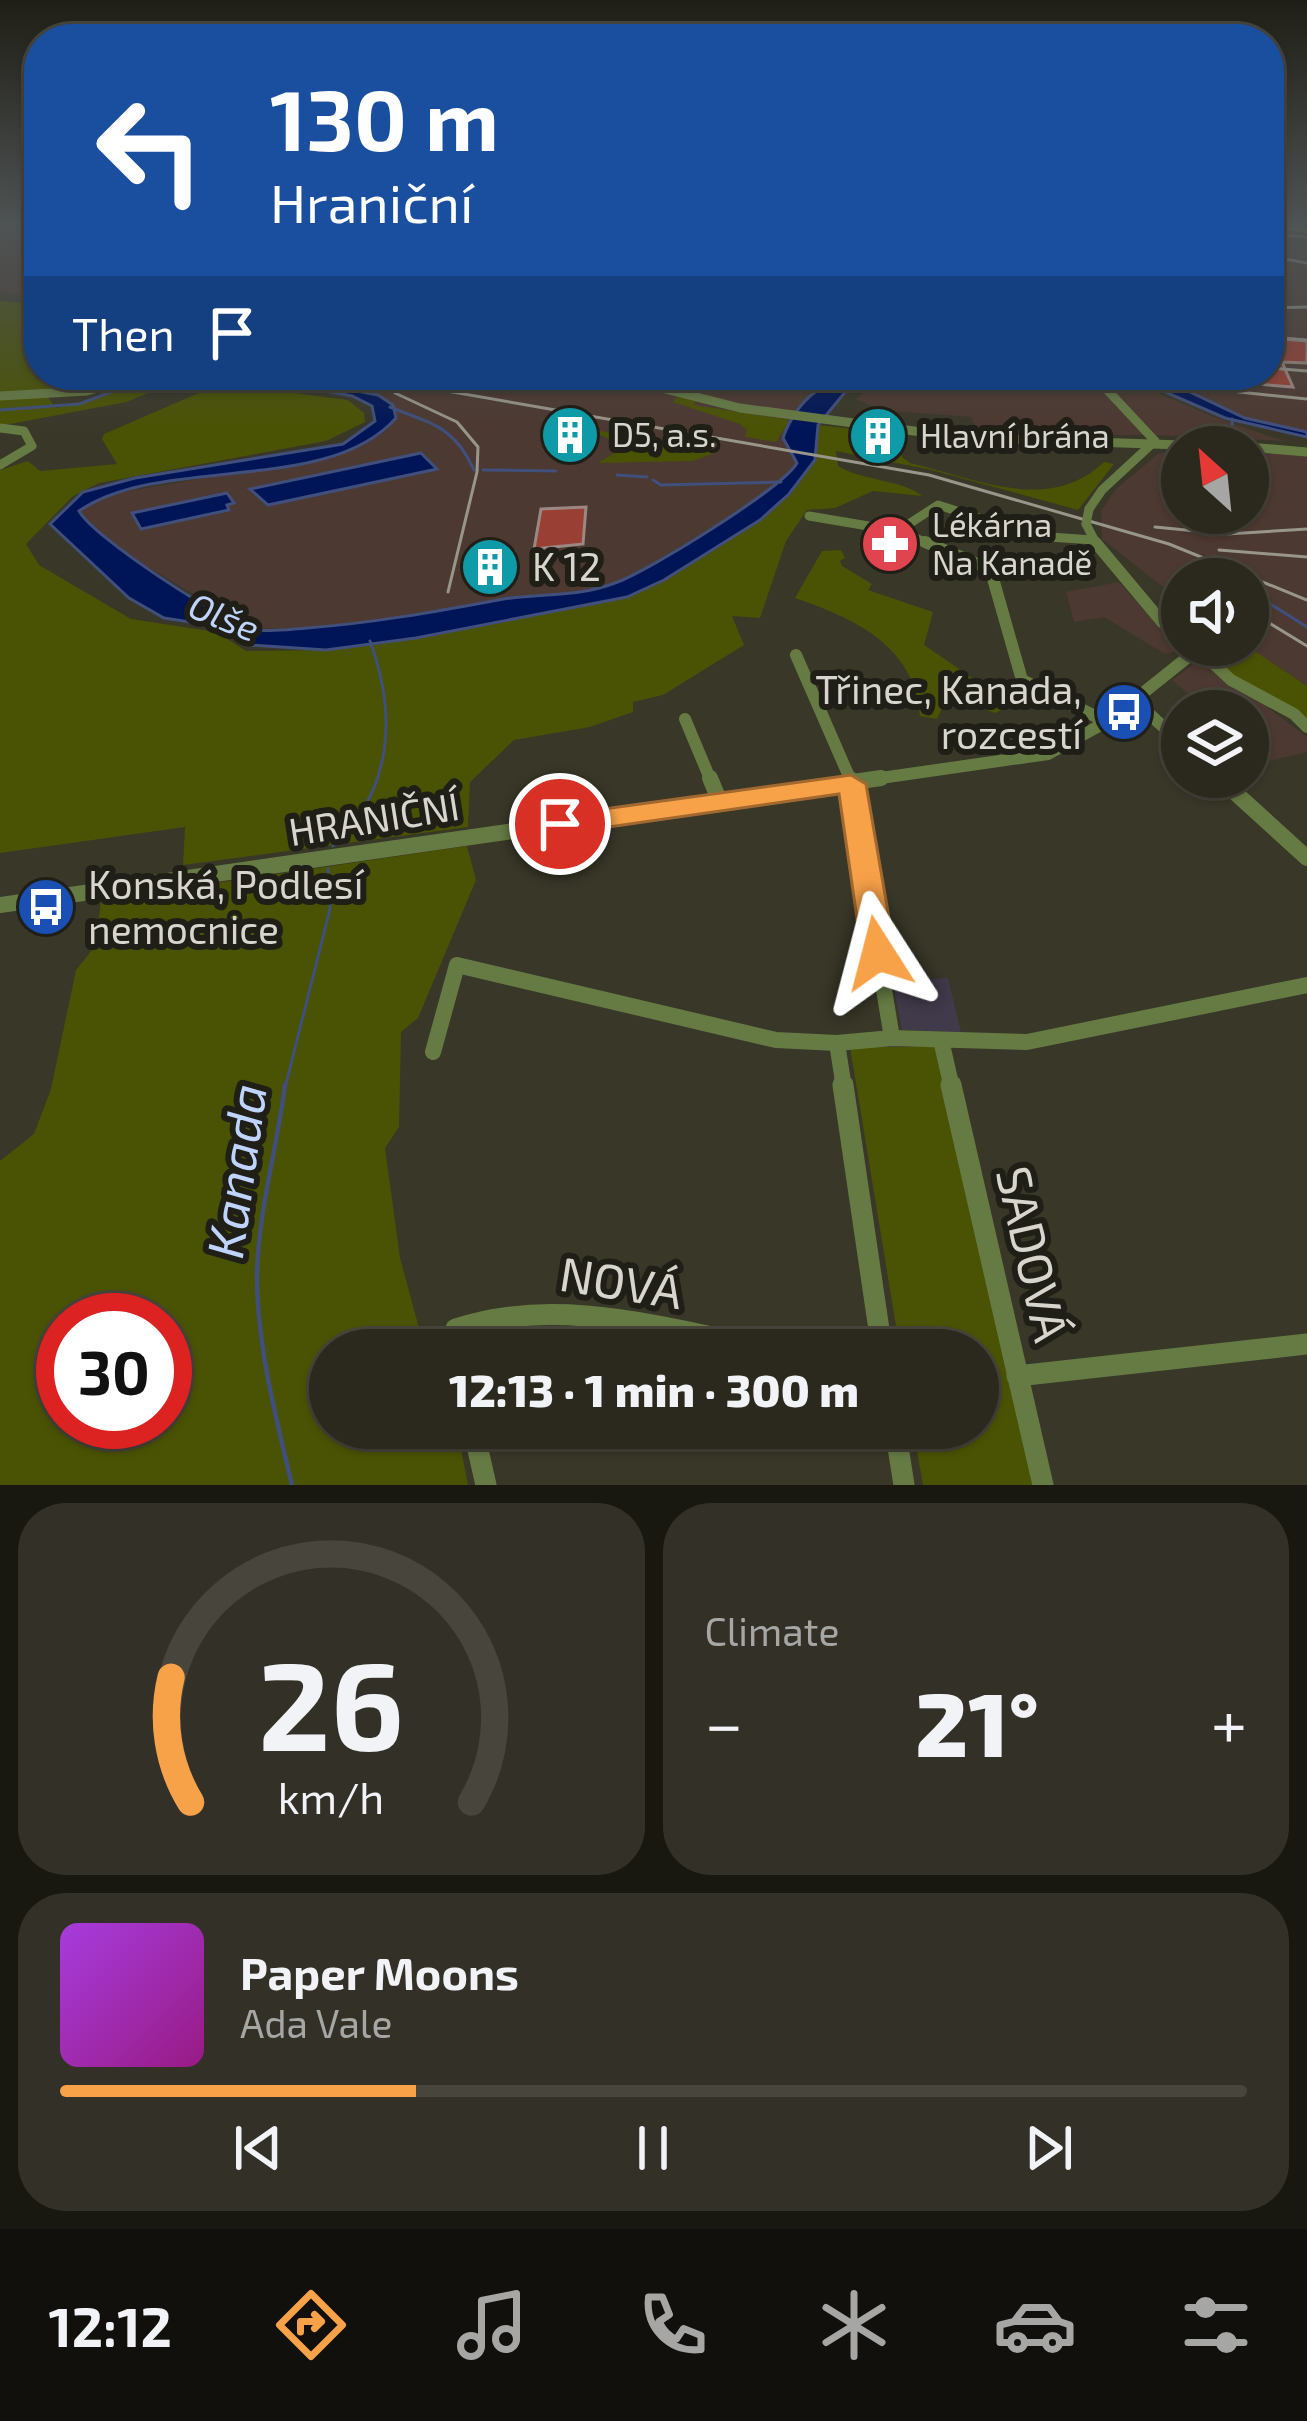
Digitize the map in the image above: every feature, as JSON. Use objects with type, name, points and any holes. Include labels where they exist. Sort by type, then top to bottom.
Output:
[{"type":"street","points":[[2,397],[90,390]]},
{"type":"street","points":[[672,390],[759,411],[968,439],[1161,441]]},
{"type":"street","points":[[1107,390],[1155,441]]},
{"type":"street","points":[[0,428],[24,431],[32,446],[0,465]]},
{"type":"street","points":[[1155,441],[1102,490],[1089,509],[1086,524],[1093,540],[1161,621]]},
{"type":"street","points":[[1269,449],[1307,452]]},
{"type":"street","points":[[898,531],[940,502],[1052,539],[1093,540]]},
{"type":"street","points":[[809,516],[898,531],[985,567],[992,575],[1022,680],[1106,721]]},
{"type":"street","points":[[796,656],[851,784],[892,1038]]},
{"type":"street","name":"HRANIČNÍ","points":[[0,905],[1048,754],[1106,721],[1172,666]]},
{"type":"street","points":[[1216,666],[1307,727]]},
{"type":"street","points":[[1133,699],[1161,725]]},
{"type":"street","points":[[685,719],[720,802]]},
{"type":"street","points":[[1241,798],[1307,858]]},
{"type":"street","points":[[433,1052],[457,965],[776,1040],[838,1043],[892,1038],[1027,1042],[1307,985]]},
{"type":"street","name":"SADOVÁ","points":[[941,1040],[1043,1485]]},
{"type":"street","points":[[838,1043],[879,1329]]},
{"type":"street","name":"NOVÁ","points":[[484,1329],[531,1311],[644,1329]]},
{"type":"street","points":[[1017,1376],[1307,1344]]},
{"type":"street","points":[[478,1449],[486,1485]]},
{"type":"street","points":[[898,1449],[904,1485]]},
{"type":"shaded area","points":[[1284,292],[1307,292],[1307,432],[1245,418],[1186,390],[1284,390]]},
{"type":"shaded area","points":[[357,390],[817,390],[784,438],[797,463],[791,474],[736,514],[621,581],[566,597],[514,598],[341,626],[251,629],[113,546],[79,511],[96,499],[133,490],[325,458],[358,448],[383,433],[396,418]]},
{"type":"shaded area","points":[[866,390],[1150,390],[1240,426],[1161,426],[1161,435],[990,435],[977,430],[971,417],[880,410],[856,399]]},
{"type":"shaded area","points":[[1269,452],[1307,455],[1307,686],[1269,660],[1269,558],[1161,558],[1161,585],[1102,539],[1101,511],[1116,489],[1158,454],[1161,534],[1269,534]]},
{"type":"shaded area","points":[[1119,582],[1161,629],[1161,652],[1104,617],[1074,622],[1066,592]]},
{"type":"shaded area","points":[[1191,666],[1213,666],[1245,690],[1184,690],[1172,680]]},
{"type":"shaded area","points":[[1269,708],[1307,737],[1307,752],[1269,761]]},
{"type":"shaded area","points":[[948,978],[961,1032],[902,1030],[892,980]]},
{"type":"green space","points":[[0,301],[24,303],[24,390],[47,390],[0,392]]},
{"type":"green space","points":[[100,390],[156,390],[126,402],[0,426],[0,397],[47,396],[56,408],[102,397]]},
{"type":"green space","points":[[195,390],[272,390],[348,400],[364,413],[365,422],[326,441],[99,483],[73,496],[26,544],[39,565],[131,619],[216,632],[246,651],[326,650],[416,638],[627,597],[664,580],[759,520],[788,494],[818,425],[854,429],[870,436],[869,440],[897,439],[902,457],[910,463],[1011,488],[1059,487],[1104,462],[1114,464],[1078,510],[932,470],[836,451],[838,466],[922,496],[873,491],[835,508],[807,510],[786,541],[760,618],[732,616],[744,645],[663,695],[633,702],[633,712],[590,727],[514,740],[470,782],[468,827],[183,865],[185,827],[0,853],[0,470],[28,461],[40,471],[117,464],[102,439],[104,434],[201,392]]},
{"type":"green space","points":[[678,396],[695,401],[694,405],[790,420],[776,442],[745,437],[747,430],[740,424],[673,402]]},
{"type":"green space","points":[[588,430],[717,452],[693,461],[598,463],[626,446]]},
{"type":"green space","points":[[841,550],[842,566],[872,584],[868,590],[933,612],[924,645],[1012,705],[995,713],[970,704],[944,704],[937,719],[920,716],[916,691],[894,653],[859,625],[795,598],[822,551]]},
{"type":"green space","points":[[1269,660],[1307,686],[1307,719],[1269,697],[1269,690],[1257,690],[1223,666],[1269,666]]},
{"type":"green space","points":[[467,846],[476,880],[418,1018],[401,1032],[399,1127],[385,1148],[400,1258],[419,1329],[309,1329],[309,1449],[461,1449],[468,1485],[0,1485],[0,1161],[34,1134],[51,1089],[76,970],[96,945],[101,900]]},
{"type":"green space","points":[[850,1047],[936,1047],[1038,1485],[923,1485],[917,1449],[999,1449],[999,1329],[897,1329]]},
{"type":"water","name":"Olše","points":[[320,390],[378,395],[393,405],[396,418],[366,442],[329,457],[287,467],[154,483],[114,494],[79,511],[132,558],[252,629],[331,626],[584,591],[631,576],[767,491],[797,463],[783,438],[797,411],[819,390],[847,390],[818,425],[815,460],[789,494],[760,520],[664,580],[627,597],[416,638],[326,650],[249,645],[216,626],[164,618],[129,598],[50,524],[83,492],[135,478],[343,444],[375,421],[372,406],[352,396]]},
{"type":"water","points":[[1161,390],[1186,390],[1245,418],[1307,432],[1307,437],[1225,418]]},
{"type":"water","points":[[421,453],[437,469],[268,505],[250,489]]},
{"type":"water","points":[[227,493],[234,503],[227,505],[229,510],[141,529],[132,513]]},
{"type":"building","points":[[1284,339],[1307,341],[1307,363],[1284,362]]},
{"type":"building","points":[[586,507],[583,544],[534,549],[541,509]]},
{"type":"building","name":"K 12","points":[[471,552],[514,552],[511,577],[466,577]]},
{"type":"waterway","points":[[0,410],[79,404],[117,390]]},
{"type":"waterway","points":[[390,407],[450,435],[474,470]]},
{"type":"waterway","points":[[1232,419],[1232,426]]},
{"type":"waterway","points":[[483,470],[556,471]]},
{"type":"waterway","points":[[617,475],[647,477]]},
{"type":"waterway","points":[[653,480],[661,485],[781,482]]},
{"type":"waterway","points":[[1269,603],[1307,627]]},
{"type":"waterway","name":"Kanada","points":[[333,846],[368,801],[384,750],[384,696],[370,641]]},
{"type":"waterway","name":"Kanada","points":[[285,1088],[330,909],[328,869]]},
{"type":"waterway","name":"Kanada","points":[[285,1085],[257,1276],[264,1355],[292,1485]]},
{"type":"railway","points":[[1284,308],[1307,307]]},
{"type":"railway","points":[[1284,338],[1307,340]]},
{"type":"railway","points":[[1284,369],[1307,371]]},
{"type":"railway","points":[[441,390],[929,475],[1169,544],[1307,600]]},
{"type":"railway","points":[[1232,390],[1307,399]]},
{"type":"railway","points":[[395,393],[457,422],[478,447],[477,472],[448,592]]},
{"type":"railway","points":[[1155,527],[1227,534],[1307,529]]},
{"type":"railway","points":[[1219,550],[1307,557]]},
{"type":"railway","points":[[1269,623],[1307,646]]},
{"type":"place","name":"D5, a.s.","points":[[570,435]]},
{"type":"place","name":"Hlavní brána","points":[[878,436]]},
{"type":"place","name":"Lékárna Na Kanadě","points":[[890,544]]},
{"type":"place","name":"K 12","points":[[490,567]]},
{"type":"place","name":"Třinec, Kanada, rozcestí","points":[[1124,712]]},
{"type":"place","name":"Konská, Podlesí nemocnice","points":[[46,907]]},
{"type":"route","points":[[560,824],[851,784],[878,953]]}]
